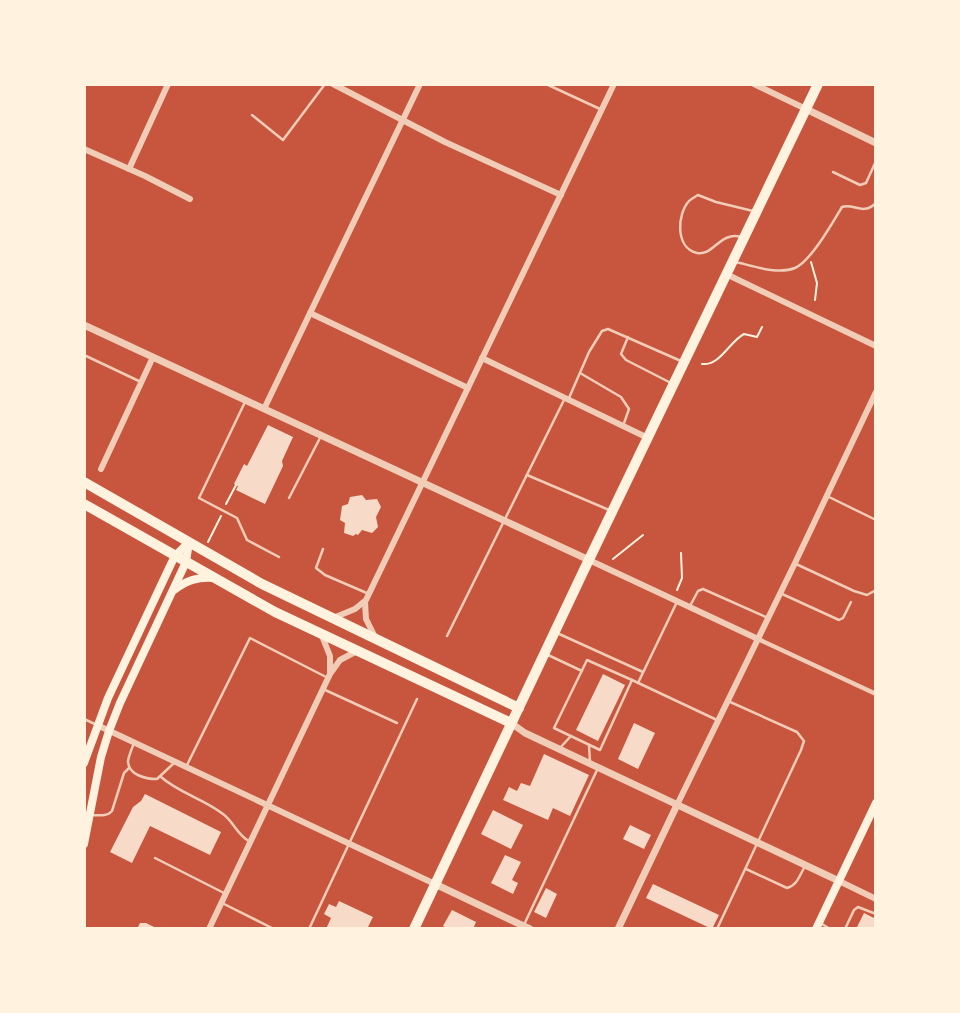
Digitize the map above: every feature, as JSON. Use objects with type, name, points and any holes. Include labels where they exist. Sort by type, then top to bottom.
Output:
[{"type":"main road","points":[[414,929],[818,84]]},
{"type":"main road","points":[[84,482],[262,584],[519,708]]},
{"type":"main road","points":[[84,504],[275,612],[512,723]]},
{"type":"main road","points":[[84,763],[117,679],[175,556],[188,542]]},
{"type":"main road","points":[[84,844],[101,757],[109,731],[186,562],[188,542]]},
{"type":"main road","points":[[172,592],[192,579],[214,578]]},
{"type":"main road","points":[[818,926],[876,803]]},
{"type":"street","points":[[129,169],[169,84]]},
{"type":"street","points":[[332,84],[445,142],[561,195]]},
{"type":"street","points":[[264,409],[420,84]]},
{"type":"street","points":[[377,640],[366,617],[367,597],[614,84]]},
{"type":"street","points":[[754,84],[876,143]]},
{"type":"street","points":[[84,149],[190,199]]},
{"type":"street","points":[[726,274],[876,346]]},
{"type":"street","points":[[310,313],[468,388]]},
{"type":"street","points":[[84,325],[876,694]]},
{"type":"street","points":[[102,469],[153,358]]},
{"type":"street","points":[[482,358],[648,438]]},
{"type":"street","points":[[618,929],[876,392]]},
{"type":"street","points":[[331,619],[351,611],[367,597]]},
{"type":"street","points":[[321,634],[328,649],[329,676]]},
{"type":"street","points":[[209,929],[329,676],[340,660],[357,651]]},
{"type":"street","points":[[512,723],[525,733],[876,899]]},
{"type":"street","points":[[97,725],[525,928]]},
{"type":"lane","points":[[252,115],[283,139],[325,84]]},
{"type":"lane","points":[[546,84],[601,110]]},
{"type":"lane","points":[[833,172],[860,185],[866,183],[876,162]]},
{"type":"lane","points":[[744,238],[731,235],[705,252],[694,252],[682,238],[680,221],[683,210],[690,200],[698,195],[756,212]]},
{"type":"lane","points":[[732,262],[773,270],[797,267],[829,229],[842,207],[846,205],[859,210],[872,207],[876,203]]},
{"type":"lane","points":[[447,636],[602,331],[608,329],[684,362]]},
{"type":"lane","points":[[628,337],[621,354],[625,360],[674,384]]},
{"type":"lane","points":[[84,355],[142,383]]},
{"type":"lane","points":[[580,373],[621,397],[629,409],[623,426]]},
{"type":"lane","points":[[246,400],[199,498],[237,518],[247,541],[279,557]]},
{"type":"lane","points":[[289,498],[321,436]]},
{"type":"lane","points":[[527,475],[612,511]]},
{"type":"lane","points":[[826,496],[876,520]]},
{"type":"lane","points":[[323,549],[316,568],[367,597]]},
{"type":"lane","points":[[795,563],[853,591],[867,595],[876,590]]},
{"type":"lane","points":[[690,606],[698,591],[703,589],[768,618]]},
{"type":"lane","points":[[780,593],[839,620],[843,618],[851,602]]},
{"type":"lane","points":[[638,684],[677,601]]},
{"type":"lane","points":[[555,632],[643,673]]},
{"type":"lane","points":[[186,767],[250,638],[329,676]]},
{"type":"lane","points":[[545,653],[582,671]]},
{"type":"lane","points":[[632,680],[600,750],[554,728],[587,660],[632,680],[717,720]]},
{"type":"lane","points":[[323,689],[397,723]]},
{"type":"lane","points":[[309,929],[417,699]]},
{"type":"lane","points":[[717,929],[804,741],[797,732],[727,700]]},
{"type":"lane","points":[[84,719],[97,725]]},
{"type":"lane","points":[[559,749],[571,736]]},
{"type":"lane","points":[[134,743],[128,759],[130,768],[142,777],[153,779],[161,776],[175,762]]},
{"type":"lane","points":[[589,745],[590,763]]},
{"type":"lane","points":[[90,815],[102,816],[112,811],[124,774],[130,768]]},
{"type":"lane","points":[[525,928],[598,768]]},
{"type":"lane","points":[[161,776],[171,786],[225,815],[238,834],[250,842]]},
{"type":"lane","points":[[155,858],[226,894]]},
{"type":"lane","points":[[746,869],[787,888],[793,887],[805,865]]},
{"type":"lane","points":[[222,903],[274,929]]},
{"type":"lane","points":[[845,929],[858,907],[876,914]]},
{"type":"lane","points":[[818,926],[830,929]]},
{"type":"path","points":[[809,254],[817,283],[815,300]]},
{"type":"path","points":[[702,364],[709,365],[716,361],[744,334],[757,337],[762,327]]},
{"type":"path","points":[[613,559],[643,535]]},
{"type":"path","points":[[677,590],[682,578],[681,553]]},
{"type":"building","points":[[268,425],[293,437],[265,504],[236,490],[238,486],[234,484],[244,464],[247,466]]},
{"type":"building","points":[[362,495],[366,500],[377,499],[381,507],[376,517],[378,527],[372,533],[362,530],[353,536],[344,533],[345,523],[340,520],[342,506],[348,504],[350,497]]},
{"type":"building","points":[[603,674],[625,685],[598,741],[576,730]]},
{"type":"building","points":[[634,723],[655,733],[638,769],[618,759]]},
{"type":"building","points":[[544,754],[589,775],[570,816],[553,808],[548,820],[503,800],[509,787],[517,791],[521,783],[530,786]]},
{"type":"building","points":[[145,794],[221,832],[210,855],[150,826],[132,863],[110,852],[133,807]]},
{"type":"building","points":[[493,810],[523,825],[511,849],[481,834]]},
{"type":"building","points":[[630,825],[651,835],[644,849],[623,839]]},
{"type":"building","points":[[505,855],[521,862],[512,880],[518,883],[513,894],[491,883]]},
{"type":"building","points":[[653,884],[719,915],[712,929],[646,898]]},
{"type":"building","points":[[546,888],[557,894],[546,918],[534,912]]},
{"type":"building","points":[[339,901],[373,917],[367,929],[326,929],[331,918],[324,914],[329,904],[336,907]]},
{"type":"building","points":[[452,910],[476,922],[473,929],[448,929],[443,926]]},
{"type":"building","points":[[864,913],[876,919],[876,929],[856,929]]},
{"type":"building","points":[[140,923],[146,923],[158,929],[137,929]]}]
